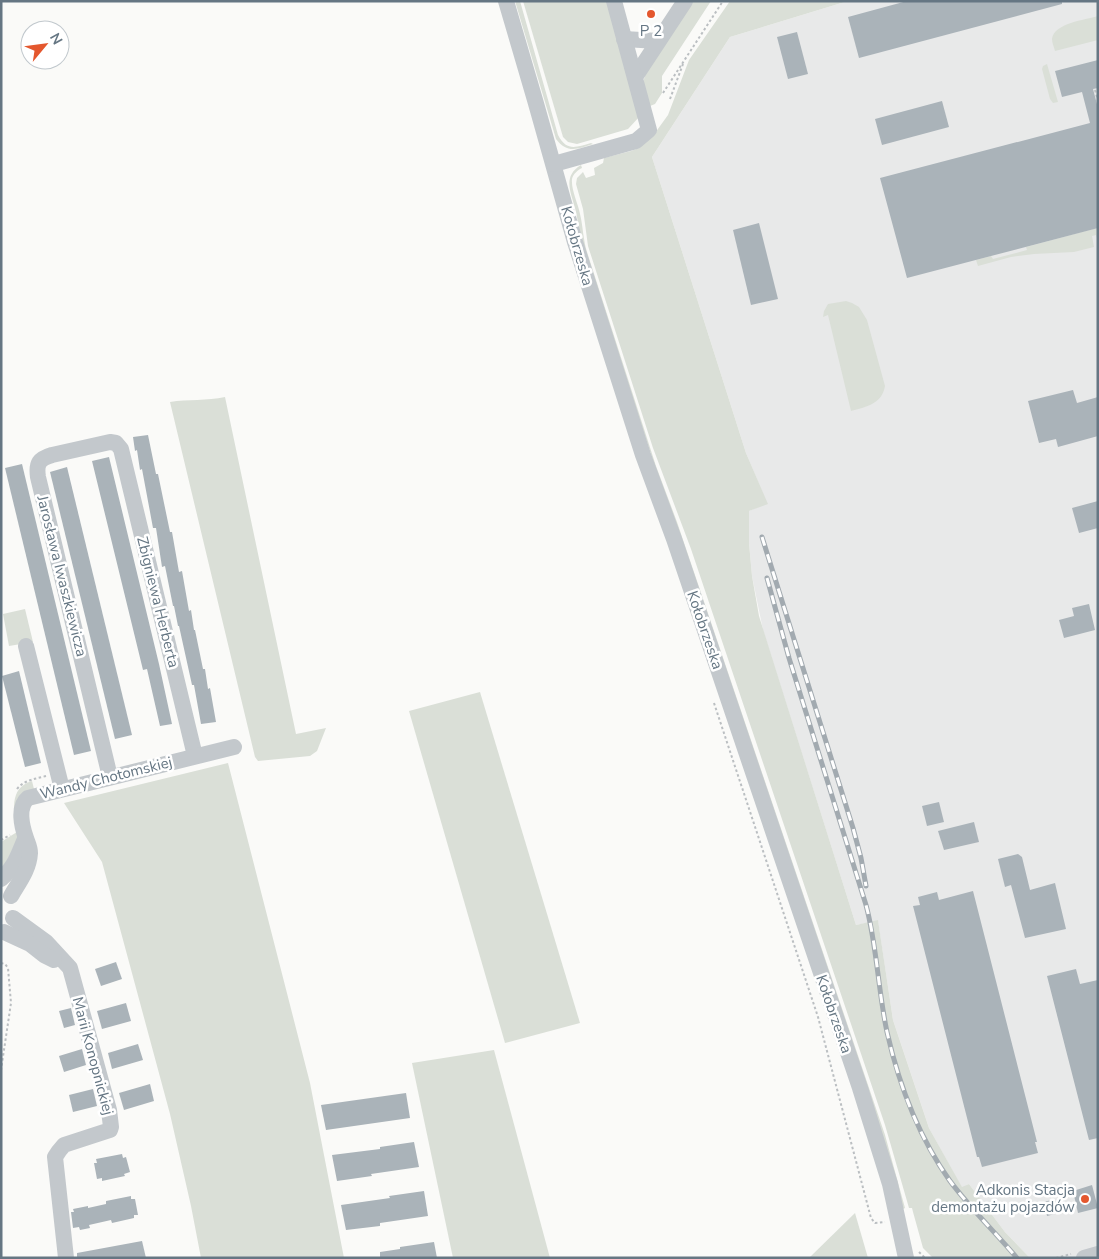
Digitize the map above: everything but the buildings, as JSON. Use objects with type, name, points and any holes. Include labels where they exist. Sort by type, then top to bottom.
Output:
[{"type":"street","name":"Kołobrzeska","points":[[506,1],[575,242],[640,446],[677,548],[860,1088],[890,1184],[906,1258]]},
{"type":"street","points":[[554,164],[636,141],[649,130],[614,1]]},
{"type":"street","points":[[635,78],[684,1]]},
{"type":"street","points":[[624,39],[658,41]]},
{"type":"street","name":"Jarosława Iwaszkiewicza","points":[[110,777],[37,467],[40,461],[46,457],[99,443],[116,443],[121,449]]},
{"type":"street","name":"Zbigniewa Herberta","points":[[121,449],[195,756]]},
{"type":"street","points":[[26,646],[62,789]]},
{"type":"street","name":"Wandy Chotomskiej","points":[[25,837],[22,808],[25,800],[28,798],[234,746]]},
{"type":"street","points":[[1,879],[14,865],[25,837]]},
{"type":"street","points":[[25,837],[30,847],[28,867],[24,876],[6,890],[14,907],[13,918],[3,933],[30,944],[44,955],[70,968]]},
{"type":"street","name":"Marii Konopnickiej","points":[[13,918],[46,942],[70,968],[109,1110],[110,1130],[106,1133],[64,1145],[58,1151],[55,1158],[66,1258]]},
{"type":"street","points":[[1084,1258],[1098,1254]]},
{"type":"path","points":[[663,93],[723,1]]},
{"type":"path","points":[[670,99],[685,60]]},
{"type":"path","points":[[1095,90],[1098,101]]},
{"type":"path","points":[[1,963],[5,964],[8,968],[11,1003],[1,1070]]},
{"type":"path","points":[[1056,1258],[1063,1256]]},
{"type":"shaded area","points":[[515,1],[520,1],[558,135],[568,146],[576,147],[593,144],[573,149],[564,147],[556,139]]},
{"type":"shaded area","points":[[523,1],[609,1],[640,116],[628,129],[577,144],[568,142],[563,137]]},
{"type":"shaded area","points":[[693,1],[711,1],[662,76],[662,93],[655,104],[650,106],[643,83],[645,75]]},
{"type":"shaded area","points":[[730,1],[848,1],[730,37],[652,157],[746,453],[768,504],[749,511],[752,576],[759,616],[856,925],[878,920],[893,1020],[929,1128],[962,1187],[969,1184],[1005,1232],[1030,1258],[933,1258],[923,1248],[912,1208],[909,1208],[885,1125],[691,549],[653,448],[588,246],[583,209],[576,184],[577,178],[583,172],[586,178],[595,175],[594,168],[603,163],[604,158],[639,148],[655,133],[668,115],[689,60]]},
{"type":"shaded area","points":[[848,1],[1098,1],[1098,1258],[1030,1258],[1005,1232],[969,1184],[962,1188],[929,1128],[893,1020],[878,921],[856,925],[763,630],[752,576],[749,511],[767,503],[746,453],[652,157],[730,37]]},
{"type":"shaded area","points":[[1098,16],[1098,40],[1055,51],[1052,39],[1058,29],[1071,23]]},
{"type":"shaded area","points":[[1047,64],[1058,102],[1053,103],[1050,99],[1042,69]]},
{"type":"shaded area","points":[[581,165],[582,168],[573,175],[572,183],[587,252],[656,466],[677,522],[885,1135],[905,1208],[903,1209],[580,239],[570,180],[571,175]]},
{"type":"shaded area","points":[[1097,228],[1098,241],[1096,235],[1092,236],[1094,247],[1074,252],[1011,257],[978,266],[976,260],[991,256],[993,259],[1027,250],[1026,247]]},
{"type":"shaded area","points":[[846,301],[859,307],[867,320],[885,386],[881,397],[877,401],[851,411],[828,315],[823,317],[828,304]]},
{"type":"shaded area","points":[[225,397],[296,734],[326,728],[317,751],[310,756],[258,761],[255,757],[170,402]]},
{"type":"shaded area","points":[[25,609],[33,642],[9,646],[3,614]]},
{"type":"shaded area","points":[[480,692],[580,1023],[505,1043],[409,711]]},
{"type":"shaded area","points":[[228,763],[310,1083],[344,1258],[201,1258],[170,1114],[102,862],[64,803]]},
{"type":"shaded area","points":[[32,781],[34,789],[19,836],[1,873],[1,842],[17,832],[14,809],[16,795],[24,784]]},
{"type":"shaded area","points":[[494,1050],[550,1258],[453,1258],[412,1063]]},
{"type":"shaded area","points":[[855,1213],[868,1258],[809,1258]]},
{"type":"railway","points":[[762,537],[853,828],[866,886]]},
{"type":"railway","points":[[767,578],[789,658],[866,905],[873,936],[887,1032],[904,1091],[928,1146],[950,1181],[1017,1258]]},
{"type":"place","name":"P 2","points":[[651,14]]},
{"type":"place","name":"Adkonis Stacja demontażu pojazdów","points":[[1085,1199]]}]
